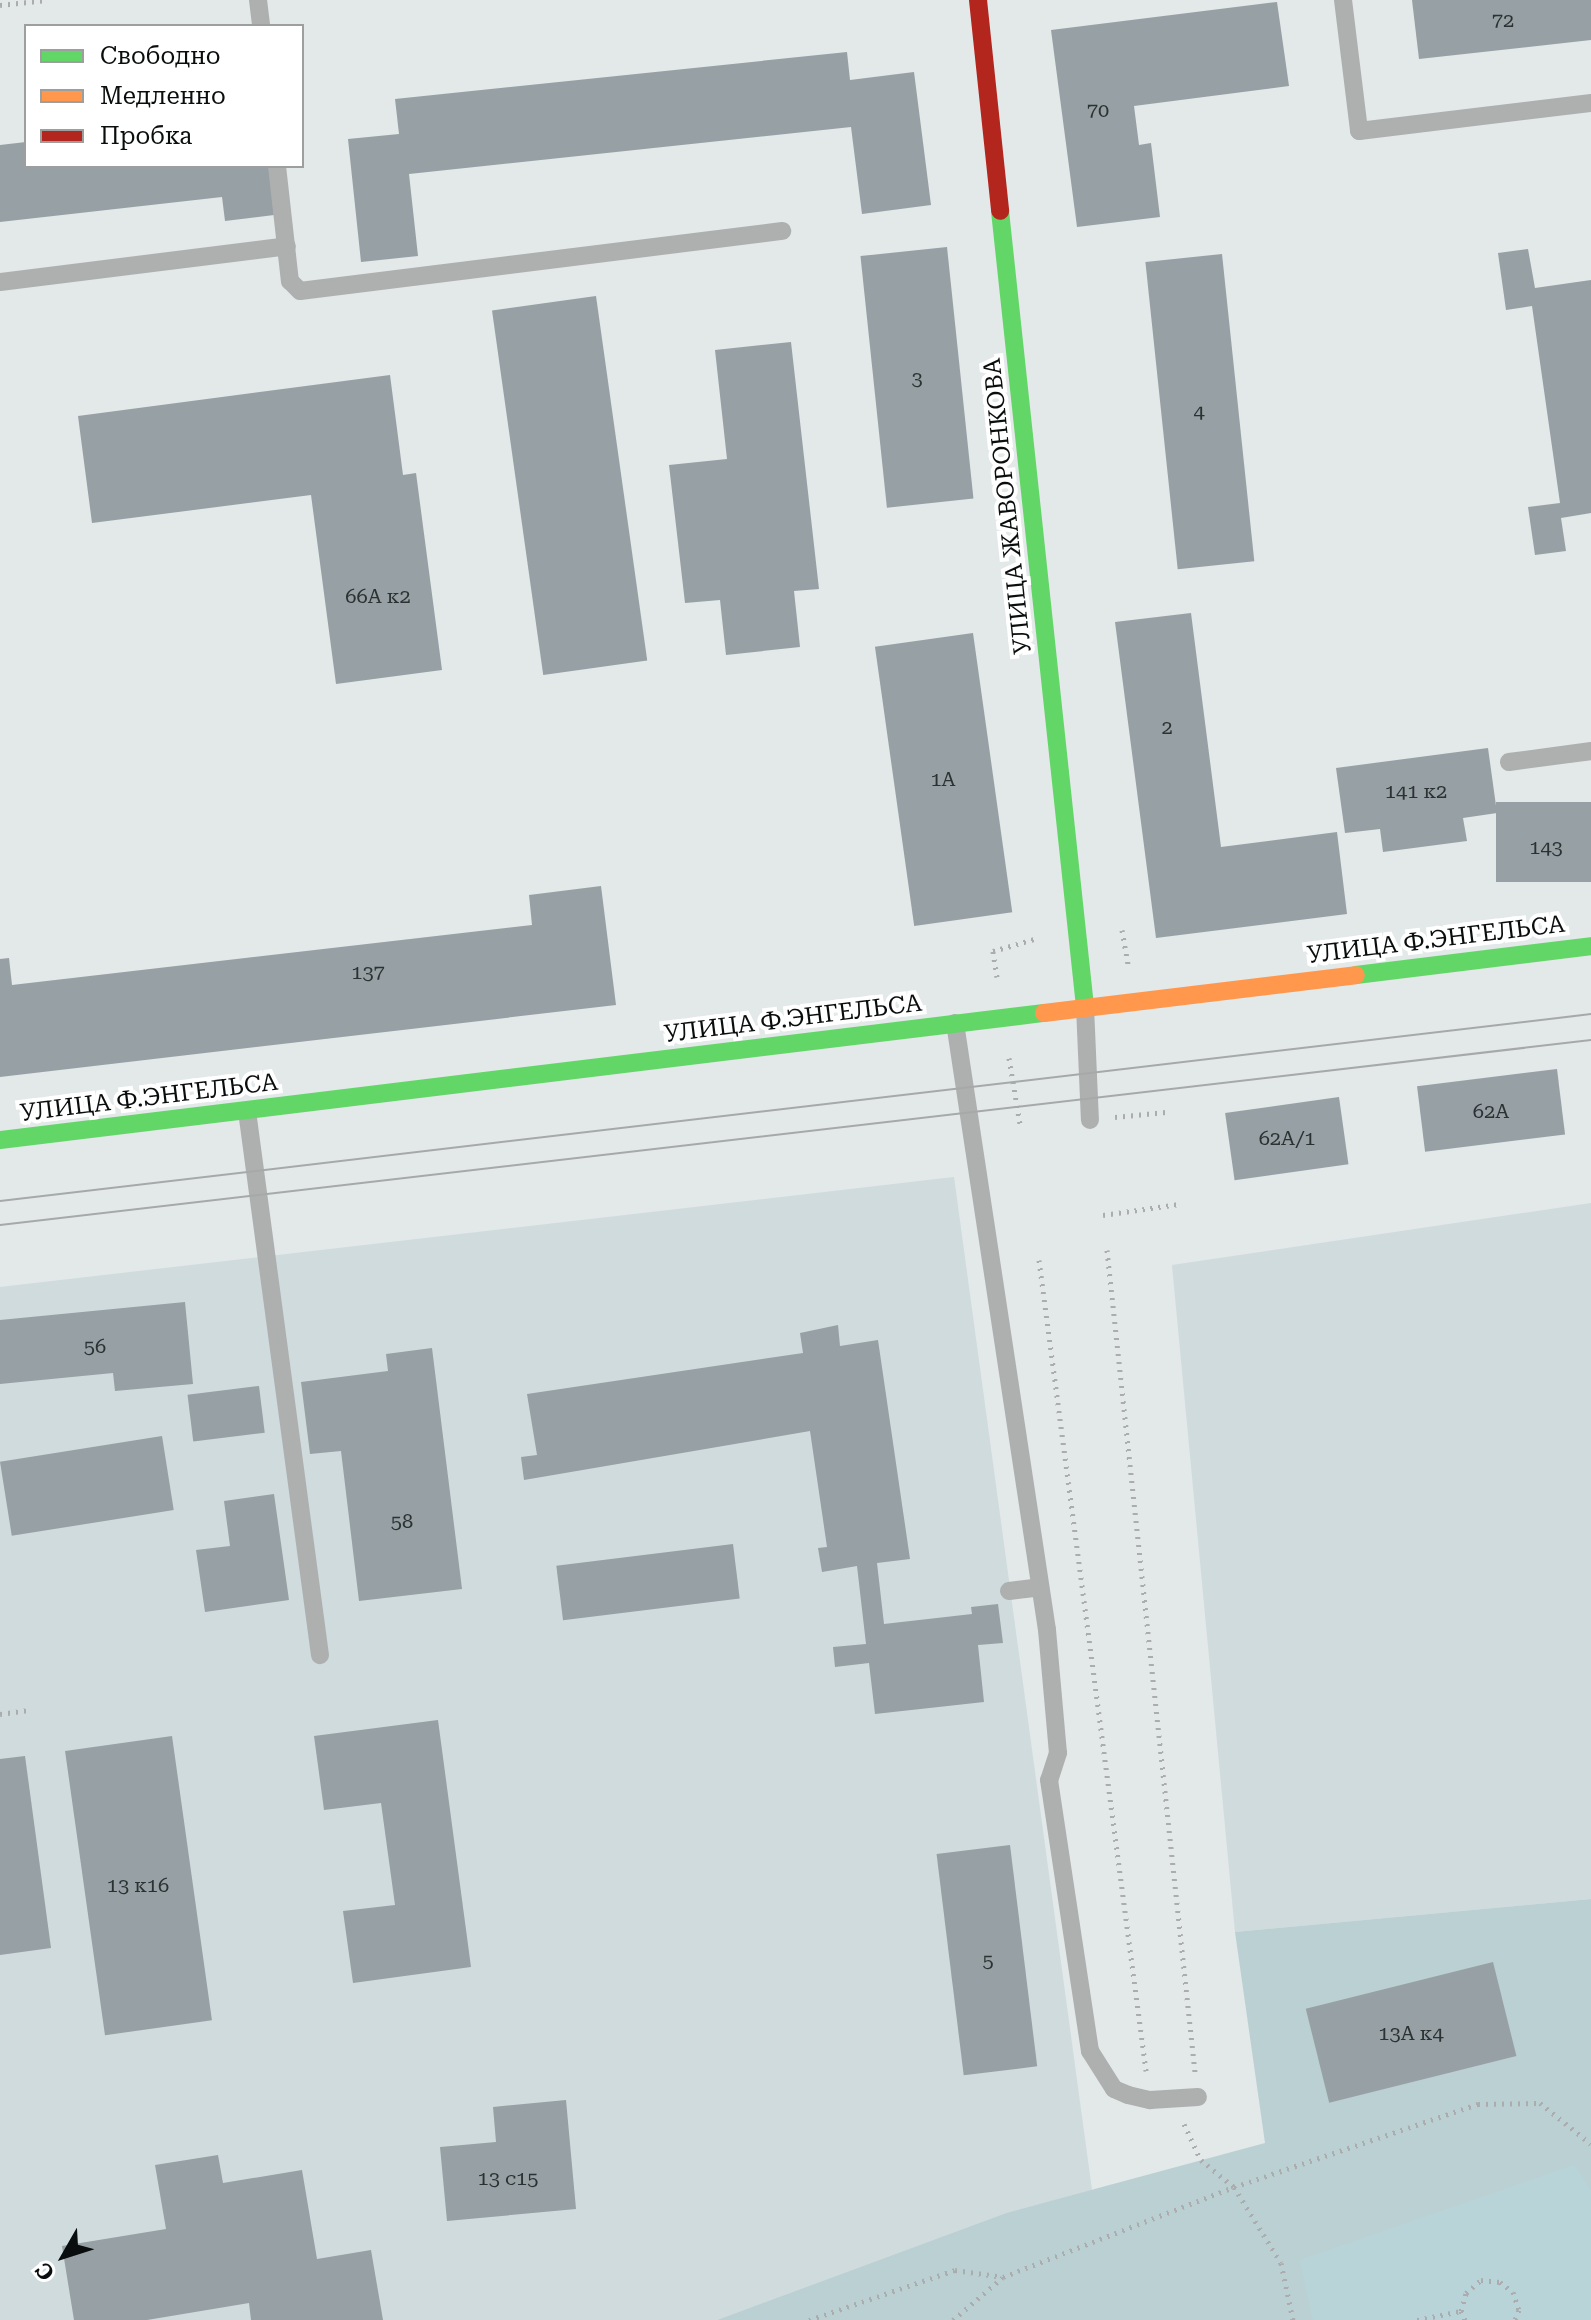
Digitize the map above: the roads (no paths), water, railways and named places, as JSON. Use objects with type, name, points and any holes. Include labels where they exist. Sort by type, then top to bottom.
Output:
[{"type":"street","name":"УЛИЦА ЖАВОРОНКОВА","points":[[978,0],[1085,1007]]},
{"type":"street","name":"УЛИЦА Ф.ЭНГЕЛЬСА","points":[[0,1140],[1591,946]]},
{"type":"lane","points":[[258,0],[261,24]]},
{"type":"lane","points":[[1343,0],[1359,131],[1591,103]]},
{"type":"lane","points":[[277,168],[290,281],[300,291],[782,231]]},
{"type":"lane","points":[[0,282],[287,246]]},
{"type":"lane","points":[[1509,762],[1591,751]]},
{"type":"lane","points":[[1085,1007],[1090,1120]]},
{"type":"lane","points":[[955,1023],[1040,1587],[1058,1753],[1049,1780],[1090,2051],[1114,2089],[1150,2100],[1198,2097]]},
{"type":"lane","points":[[247,1111],[320,1655]]},
{"type":"lane","points":[[1009,1591],[1040,1587]]},
{"type":"tram line","points":[[0,1201],[1591,1014]]},
{"type":"tram line","points":[[0,1225],[1591,1040]]}]
